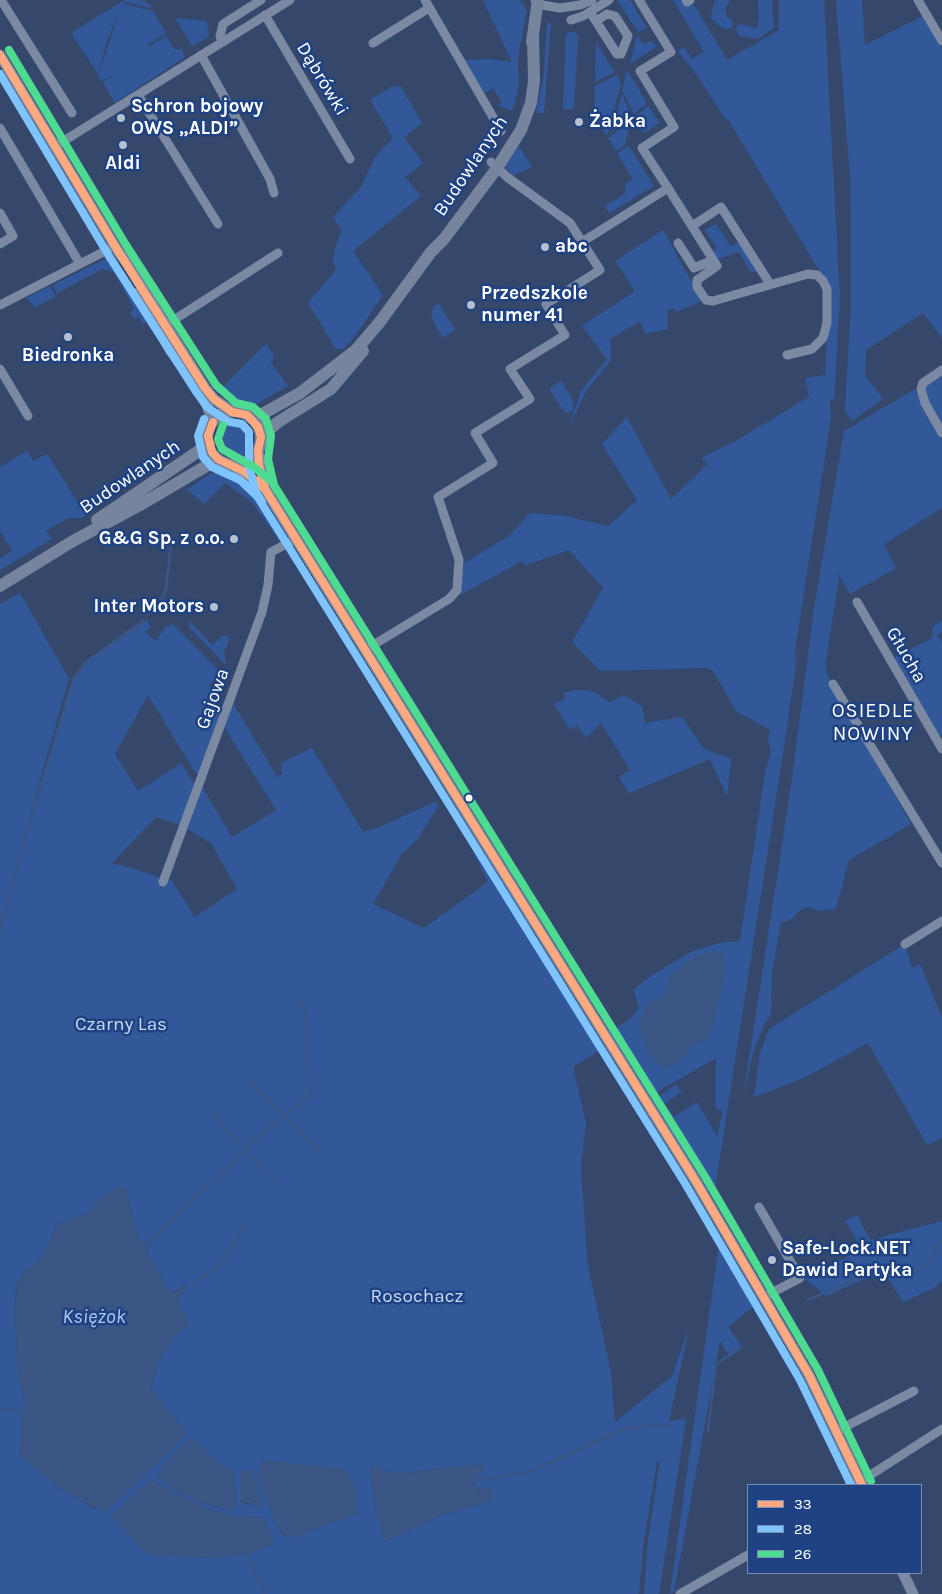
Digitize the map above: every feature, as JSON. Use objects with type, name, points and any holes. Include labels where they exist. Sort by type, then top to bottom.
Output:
[{"type":"main road","name":"Budowlanych","points":[[250,417],[267,412],[319,380],[356,350],[379,323],[431,252],[439,236],[494,165],[521,108],[537,0]]},
{"type":"main road","name":"Budowlanych","points":[[261,437],[274,424],[338,383],[368,343],[379,323]]},
{"type":"main road","points":[[232,412],[250,417],[258,427],[261,437],[258,452],[249,461],[232,465],[218,459],[208,444],[208,434],[213,422],[223,414],[232,412]]},
{"type":"main road","name":"Budowlanych","points":[[73,541],[91,525],[208,444]]},
{"type":"main road","name":"Budowlanych","points":[[0,586],[73,541],[140,505],[218,459]]},
{"type":"street","points":[[1,0],[72,113]]},
{"type":"street","points":[[222,42],[220,36],[223,24],[261,0]]},
{"type":"street","points":[[54,147],[290,0]]},
{"type":"street","points":[[537,0],[560,8],[580,5],[592,0]]},
{"type":"street","points":[[571,20],[590,12],[609,0]]},
{"type":"street","points":[[640,0],[671,52],[640,71],[674,127],[642,148],[717,266],[696,282],[704,297],[708,300],[714,300],[813,274],[823,281],[827,289],[827,323],[823,338],[812,349],[787,355]]},
{"type":"street","points":[[686,0],[687,2],[690,0]]},
{"type":"street","points":[[918,0],[942,41]]},
{"type":"street","points":[[373,42],[427,4],[502,131]]},
{"type":"street","points":[[590,12],[596,21]]},
{"type":"street","name":"Dąbrówki","points":[[265,16],[350,159]]},
{"type":"street","points":[[0,55],[116,249],[164,338],[207,399],[213,422]]},
{"type":"street","points":[[201,55],[270,180],[274,193]]},
{"type":"street","points":[[138,94],[218,224]]},
{"type":"street","points":[[0,128],[80,264]]},
{"type":"street","points":[[365,650],[449,599],[457,590],[459,560],[438,497],[493,463],[475,433],[530,399],[510,369],[565,335],[546,304],[600,270],[570,223],[513,182],[494,165]]},
{"type":"street","points":[[582,242],[668,188]]},
{"type":"street","points":[[692,226],[721,207],[770,284]]},
{"type":"street","points":[[0,213],[13,236],[0,244]]},
{"type":"street","points":[[678,243],[694,268],[713,260]]},
{"type":"street","points":[[0,305],[80,264],[116,249]]},
{"type":"street","points":[[116,249],[127,262],[208,392],[232,412]]},
{"type":"street","points":[[166,324],[278,253]]},
{"type":"street","points":[[0,369],[28,416]]},
{"type":"street","points":[[942,370],[923,383],[921,389],[925,403],[942,434]]},
{"type":"street","points":[[258,452],[265,489],[670,1140],[764,1297],[809,1375],[837,1431],[859,1484],[942,1429]]},
{"type":"street","points":[[232,465],[265,489]]},
{"type":"street","name":"Gajowa","points":[[163,882],[262,612],[268,585],[271,552],[296,539]]},
{"type":"street","name":"Głucha","points":[[858,602],[942,749]]},
{"type":"street","points":[[833,684],[942,864]]},
{"type":"street","points":[[905,944],[942,921]]},
{"type":"street","points":[[759,1207],[800,1278],[764,1297]]},
{"type":"street","points":[[837,1431],[914,1391]]},
{"type":"street","points":[[680,1594],[747,1556]]},
{"type":"street","points":[[904,1574],[913,1594]]},
{"type":"green space","points":[[125,0],[141,0],[151,5],[151,8],[125,2],[123,4],[153,11],[165,31],[165,34],[147,45],[148,47],[166,36],[174,49],[182,49],[185,57],[115,103],[103,82],[115,73],[102,81],[98,76],[121,6],[106,44],[98,74],[71,33]]},
{"type":"green space","points":[[483,0],[519,0],[527,10],[518,57],[519,86],[512,111],[497,105],[502,102],[493,88],[486,93],[482,92],[465,60],[490,59],[512,62]]},
{"type":"green space","points":[[617,0],[630,0],[647,28],[638,32]]},
{"type":"green space","points":[[673,0],[682,0],[686,7],[691,4],[694,5],[727,60],[779,30],[779,0],[824,0],[840,298],[834,399],[830,401],[831,418],[793,663],[798,650],[784,747],[714,1195],[707,1189],[652,1101],[677,1084],[681,1092],[665,1104],[674,1117],[697,1102],[717,1136],[723,1110],[718,1110],[715,1105],[716,1058],[650,1096],[609,1032],[630,1019],[639,1007],[633,990],[652,975],[693,951],[719,943],[740,941],[765,773],[771,751],[768,738],[770,730],[736,711],[713,671],[707,668],[601,671],[572,642],[603,588],[569,550],[526,565],[522,561],[460,595],[464,563],[509,536],[530,513],[565,516],[608,526],[637,500],[602,444],[627,417],[671,499],[708,464],[701,458],[734,442],[809,397],[805,378],[825,375],[829,287],[728,119],[726,120],[699,78],[678,51],[684,47],[692,59],[704,52]]},
{"type":"green space","points":[[716,0],[730,0],[725,9],[727,17],[733,22],[732,28],[723,29],[711,18]]},
{"type":"green space","points":[[758,0],[772,0],[774,28],[758,39],[739,36],[736,27],[740,24],[757,28],[759,19]]},
{"type":"green space","points":[[836,0],[862,0],[865,45],[923,16],[942,48],[942,338],[923,313],[866,350],[865,375],[883,399],[852,421],[845,411],[851,300],[850,178]]},
{"type":"green space","points":[[175,18],[206,21],[209,32],[207,38],[192,46]]},
{"type":"green space","points":[[547,23],[551,23],[544,113],[536,113],[544,73]]},
{"type":"green space","points":[[569,32],[575,32],[578,36],[574,109],[563,109],[566,36]]},
{"type":"green space","points":[[637,35],[643,44],[652,41],[656,47],[630,64]]},
{"type":"green space","points":[[596,43],[615,72],[595,82]]},
{"type":"green space","points":[[627,70],[647,103],[634,114],[622,90]]},
{"type":"green space","points":[[617,75],[621,84],[607,136],[594,115],[595,86]]},
{"type":"green space","points":[[393,86],[401,87],[422,123],[404,137],[423,163],[405,177],[421,196],[353,251],[383,295],[352,340],[343,349],[336,349],[308,303],[336,270],[333,260],[335,248],[342,230],[333,217],[361,187],[375,157],[393,138],[370,100]]},
{"type":"green space","points":[[622,94],[631,116],[611,133]]},
{"type":"green space","points":[[648,106],[660,123],[643,133],[635,117]]},
{"type":"green space","points":[[631,120],[625,145],[616,151],[608,138]]},
{"type":"green space","points":[[518,145],[532,167],[512,176],[505,165]]},
{"type":"green space","points":[[629,146],[654,186],[609,213],[605,206],[625,194],[625,184],[633,179],[617,153]]},
{"type":"green space","points":[[716,224],[731,247],[740,241],[757,272],[751,272],[739,252],[715,260],[711,253],[717,248],[705,230]]},
{"type":"green space","points":[[663,230],[702,301],[676,312],[674,308],[667,311],[668,329],[645,334],[640,321],[610,339],[611,360],[586,391],[568,429],[581,391],[607,359],[582,326],[635,291],[615,261]]},
{"type":"green space","points":[[105,259],[113,260],[117,264],[147,319],[144,325],[139,317],[134,319],[130,312],[134,309],[114,272],[102,269],[57,293],[53,285]]},
{"type":"green space","points":[[50,286],[56,296],[36,307],[26,298]]},
{"type":"green space","points":[[439,304],[455,330],[443,338],[431,314],[434,306]]},
{"type":"green space","points":[[266,344],[274,355],[271,363],[288,386],[257,404],[239,401],[216,392],[216,386],[222,388]]},
{"type":"green space","points":[[942,374],[942,429],[926,401],[925,391],[927,384]]},
{"type":"green space","points":[[561,380],[573,401],[573,410],[568,413],[563,410],[549,389]]},
{"type":"green space","points":[[915,389],[942,440],[942,508],[884,544],[896,568],[850,594],[838,573],[839,579],[825,666],[830,681],[911,824],[849,860],[836,909],[820,911],[807,907],[789,921],[781,922],[772,973],[771,1015],[763,1027],[753,1053],[743,1098],[791,786],[814,609],[844,431]]},
{"type":"green space","points":[[234,420],[248,425],[253,439],[248,453],[234,458],[220,453],[215,439],[220,425]]},
{"type":"green space","points":[[27,451],[33,461],[47,454],[86,515],[81,518],[68,518],[46,531],[52,539],[0,570],[0,559],[12,551],[0,531],[0,467]]},
{"type":"green space","points":[[212,473],[225,473],[235,477],[261,496],[279,520],[287,535],[287,539],[280,542],[252,502],[225,483],[204,504],[188,490],[177,496]]},
{"type":"green space","points":[[20,593],[69,679],[29,819],[73,680],[85,663],[147,620],[151,627],[145,632],[156,641],[165,628],[173,624],[222,674],[209,684],[212,691],[208,699],[221,708],[233,683],[199,775],[195,772],[148,695],[115,754],[138,791],[181,763],[195,785],[181,825],[156,817],[111,864],[121,865],[172,881],[195,917],[237,889],[211,843],[187,829],[202,787],[232,837],[276,810],[223,725],[232,701],[277,777],[282,774],[281,763],[312,748],[363,832],[377,828],[435,802],[439,805],[416,841],[401,855],[373,904],[424,928],[488,882],[453,811],[457,807],[530,923],[530,936],[602,1047],[599,1051],[573,1067],[586,1123],[581,1165],[587,1261],[611,1373],[615,1422],[672,1376],[689,1328],[669,1421],[686,1419],[659,1594],[644,1594],[648,1540],[660,1461],[657,1462],[643,1547],[639,1594],[0,1594],[0,604]],"holes":[[[126,1190],[138,1237],[143,1243],[152,1240],[146,1249],[165,1284],[171,1293],[188,1284],[177,1301],[190,1322],[172,1339],[158,1362],[151,1389],[187,1434],[94,1509],[70,1493],[60,1489],[20,1455],[22,1416],[26,1410],[19,1380],[14,1309],[19,1278],[44,1255],[57,1224],[83,1215]],[[191,1438],[221,1465],[234,1470],[236,1504],[220,1508],[202,1503],[167,1485],[156,1476]],[[262,1460],[358,1513],[291,1538],[282,1533],[276,1523],[257,1477]],[[483,1464],[482,1474],[470,1482],[494,1500],[440,1516],[386,1541],[375,1508],[370,1465],[396,1474]],[[240,1470],[263,1506],[240,1503]],[[150,1479],[205,1508],[235,1516],[264,1518],[271,1546],[246,1555],[213,1558],[148,1555]]]},
{"type":"green space","points":[[189,620],[212,645],[224,635],[230,638],[224,652],[226,665],[189,627]]},
{"type":"green space","points":[[942,621],[942,632],[937,635],[942,642],[942,653],[939,649],[942,654],[942,735],[938,737],[893,658],[932,638],[933,626]]},
{"type":"green space","points":[[588,690],[598,694],[610,703],[623,695],[642,706],[645,723],[682,717],[704,749],[731,759],[727,797],[710,759],[629,793],[619,777],[630,770],[601,723],[586,738],[577,725],[570,730],[554,704],[565,699],[564,693]]},
{"type":"green space","points":[[905,944],[912,968],[920,964],[942,1018],[942,1138],[927,1145],[868,1043],[804,1078],[754,1097],[760,1053],[769,1029]]},
{"type":"green space","points":[[857,1215],[870,1240],[942,1221],[942,1281],[934,1288],[903,1302],[885,1274],[862,1280],[826,1296],[805,1279],[862,1249],[845,1221]]},
{"type":"green space","points":[[722,1238],[758,1303],[728,1327],[743,1348],[730,1357],[720,1341],[674,1592],[670,1594],[719,1244]]},
{"type":"water","points":[[716,951],[724,954],[726,968],[712,1032],[706,1042],[695,1044],[678,1062],[664,1069],[649,1055],[638,1025],[649,1002],[661,998],[668,986],[670,975],[691,958]]},
{"type":"water","name":"Księżok","points":[[117,1186],[122,1186],[126,1190],[138,1237],[143,1243],[152,1239],[146,1249],[165,1284],[172,1293],[192,1283],[179,1296],[177,1301],[190,1322],[172,1339],[158,1362],[151,1389],[187,1434],[105,1513],[60,1489],[20,1455],[22,1416],[26,1410],[19,1381],[14,1309],[19,1278],[44,1255],[57,1224],[83,1215]]},
{"type":"water","points":[[191,1437],[221,1465],[234,1470],[236,1504],[232,1510],[202,1503],[167,1485],[156,1476],[165,1462]]},
{"type":"water","points":[[262,1460],[346,1469],[357,1491],[358,1514],[291,1538],[286,1537],[276,1523],[257,1477]]},
{"type":"water","points":[[483,1464],[482,1474],[470,1482],[479,1490],[491,1487],[494,1500],[440,1516],[385,1541],[375,1508],[370,1465],[396,1474]]},
{"type":"water","points":[[240,1470],[252,1471],[263,1506],[251,1506],[251,1503],[240,1503]]},
{"type":"water","points":[[150,1479],[205,1508],[235,1516],[265,1518],[274,1541],[271,1546],[246,1555],[213,1558],[148,1555],[111,1517]]},
{"type":"waterway","points":[[154,612],[160,606],[166,588],[172,536]]},
{"type":"waterway","points":[[0,932],[20,856],[73,680],[85,663],[143,621]]},
{"type":"waterway","points":[[152,1239],[270,1127],[310,1095],[306,1014],[300,1000]]},
{"type":"waterway","points":[[249,1080],[318,1149]]},
{"type":"waterway","points":[[210,1111],[277,1184]]},
{"type":"waterway","points":[[192,1283],[222,1263],[249,1220]]},
{"type":"waterway","points":[[808,1300],[866,1275],[885,1271],[917,1271],[931,1264],[936,1247],[942,1239]]},
{"type":"waterway","points":[[708,1431],[716,1364],[742,1347]]},
{"type":"waterway","points":[[0,1410],[26,1410]]},
{"type":"waterway","points":[[470,1482],[532,1471],[624,1429],[661,1425]]},
{"type":"waterway","points":[[133,1487],[137,1491]]},
{"type":"waterway","points":[[246,1555],[265,1594]]},
{"type":"transit line","name":"26","points":[[9,50],[126,245],[216,385],[236,403],[253,407],[266,419],[271,436],[268,459],[274,485],[704,1175],[818,1370],[871,1481]]},
{"type":"transit line","name":"33","points":[[0,55],[118,251],[205,388],[214,399],[232,412]]},
{"type":"transit line","name":"28","points":[[0,74],[109,256],[197,393],[207,407],[226,420]]},
{"type":"transit line","name":"33","points":[[232,412],[247,415],[258,427],[261,437],[258,451],[259,465],[265,489],[270,497]]},
{"type":"transit line","name":"28","points":[[204,419],[198,436],[203,457],[212,467],[240,480],[257,496],[686,1185],[800,1380],[851,1484]]},
{"type":"transit line","name":"33","points":[[213,422],[208,436],[212,452],[218,459],[245,472],[265,489],[695,1180],[809,1375],[862,1484]]},
{"type":"transit line","name":"28","points":[[230,422],[242,424],[249,432],[249,467],[256,492],[262,502]]},
{"type":"transit line","name":"26","points":[[223,425],[218,439],[222,449],[254,467],[272,482],[278,492]]},
{"type":"place","name":"Schron bojowy OWS „ALDI”","points":[[121,118]]},
{"type":"place","name":"Żabka","points":[[579,122]]},
{"type":"place","name":"Aldi","points":[[123,145]]},
{"type":"place","name":"abc","points":[[545,247]]},
{"type":"place","name":"Przedszkole numer 41","points":[[471,305]]},
{"type":"place","name":"Biedronka","points":[[68,337]]},
{"type":"place","name":"G&G Sp. z o.o.","points":[[234,539]]},
{"type":"place","name":"Inter Motors","points":[[214,607]]},
{"type":"place","name":"Safe-Lock.NET Dawid Partyka","points":[[772,1260]]},
{"type":"district","name":"OSIEDLE NOWINY","points":[[873,722]]},
{"type":"park label","name":"Czarny Las","points":[[121,1025]]},
{"type":"park label","name":"Rosochacz","points":[[417,1297]]}]
